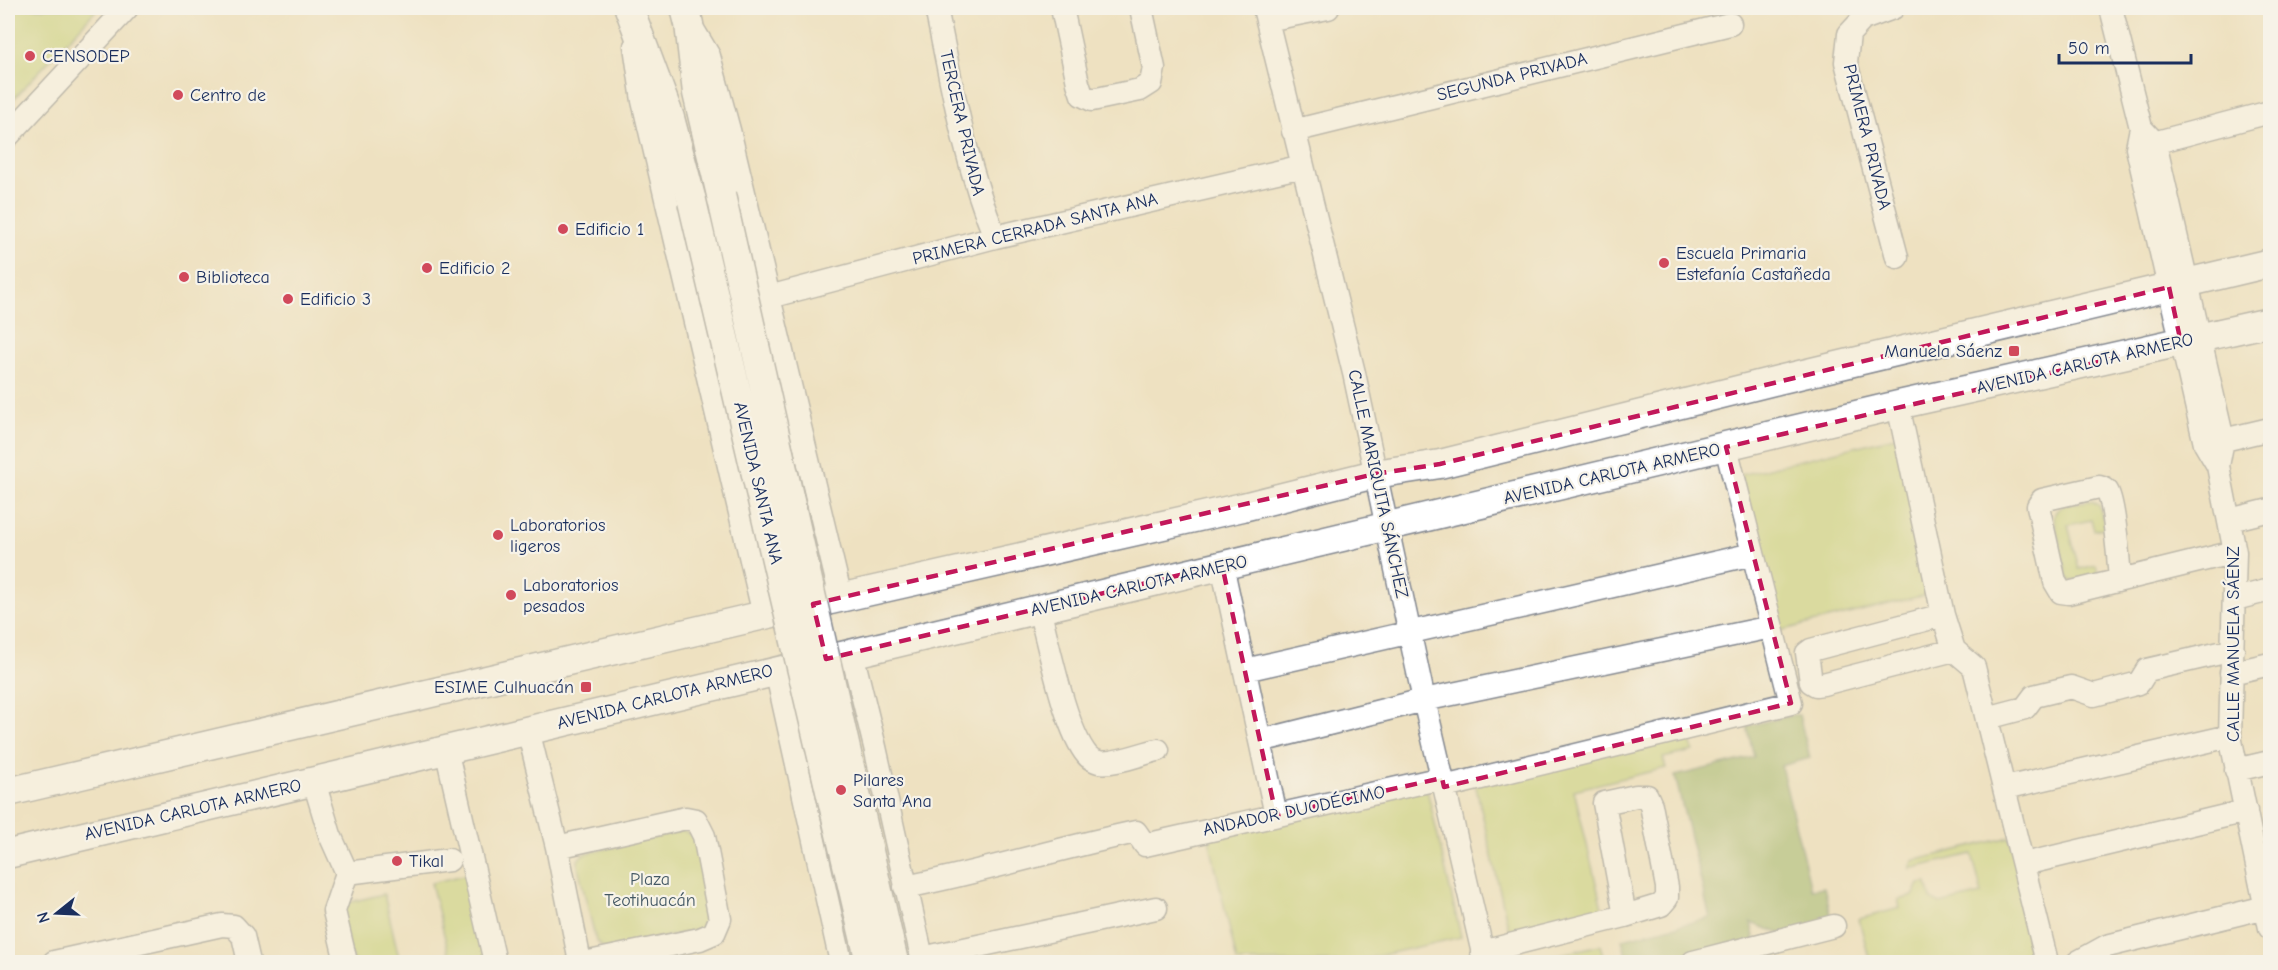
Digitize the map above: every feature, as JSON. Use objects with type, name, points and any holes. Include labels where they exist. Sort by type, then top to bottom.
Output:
[{"type":"main road","name":"AVENIDA SANTA ANA","points":[[629,8],[670,118],[692,201],[870,963]]},
{"type":"main road","name":"AVENIDA SANTA ANA","points":[[687,16],[697,93],[894,963]]},
{"type":"main road","points":[[8,792],[764,615],[1231,510],[1375,474],[1440,464],[1778,380],[2271,263]]},
{"type":"main road","name":"AVENIDA CARLOTA ARMERO","points":[[8,854],[1898,405],[2271,322]]},
{"type":"street","points":[[8,136],[127,8]]},
{"type":"street","name":"AVENIDA SANTA ANA","points":[[629,8],[643,101],[764,615]]},
{"type":"street","name":"TERCERA PRIVADA","points":[[936,8],[980,201],[995,237]]},
{"type":"street","points":[[1062,8],[1077,83],[1082,95],[1092,100],[1140,90],[1151,83],[1154,68],[1141,8]]},
{"type":"street","points":[[1266,14],[1328,8]]},
{"type":"street","name":"PRIMERA PRIVADA","points":[[1893,8],[1863,19],[1849,34],[1846,62],[1897,256]]},
{"type":"street","name":"CALLE MANUELA SÁENZ","points":[[2111,8],[2179,285],[2230,520],[2235,552],[2230,736],[2268,918]]},
{"type":"street","name":"CALLE MARIQUITA SÁNCHEZ","points":[[1266,14],[1346,342],[1424,700],[1484,957]]},
{"type":"street","name":"AVENIDA SANTA ANA","points":[[687,16],[709,56],[807,450],[841,598]]},
{"type":"street","name":"SEGUNDA PRIVADA","points":[[1293,131],[1730,24]]},
{"type":"street","points":[[2144,140],[2271,112]]},
{"type":"street","name":"PRIMERA CERRADA SANTA ANA","points":[[769,297],[995,237],[1303,166]]},
{"type":"street","points":[[1898,405],[1943,615],[1954,650],[1974,667],[2047,963]]},
{"type":"street","points":[[2214,442],[2271,429]]},
{"type":"street","points":[[1260,741],[1424,700],[1771,627],[1726,447]]},
{"type":"street","points":[[730,470],[734,478],[747,490],[765,496],[782,494],[802,476],[806,468],[807,450]]},
{"type":"street","points":[[2120,580],[2109,493],[2099,487],[2042,501],[2038,506],[2055,582],[2061,592],[2067,593],[2235,552]]},
{"type":"street","points":[[2230,520],[2271,510]]},
{"type":"street","points":[[1245,670],[1753,554]]},
{"type":"street","points":[[1222,565],[1276,815]]},
{"type":"street","points":[[2235,599],[2271,590]]},
{"type":"street","points":[[1039,609],[1065,707],[1087,756],[1098,762],[1107,762],[1158,750]]},
{"type":"street","points":[[1943,615],[1811,650],[1807,653],[1811,682],[1816,685],[1823,684],[1954,650]]},
{"type":"street","name":"ANDADOR DUODÉCIMO","points":[[905,888],[987,870],[1093,841],[1136,832],[1145,844],[1276,815],[1443,783],[1791,704],[1771,627]]},
{"type":"street","points":[[1987,718],[2025,708],[2034,696],[2071,687],[2094,696],[2139,683],[2147,670],[2233,650]]},
{"type":"street","points":[[852,653],[922,960],[1156,908]]},
{"type":"street","points":[[2231,673],[2271,664]]},
{"type":"street","points":[[776,670],[841,963]]},
{"type":"street","points":[[798,762],[796,748],[802,730],[808,722],[825,713],[835,711],[854,716],[868,729],[875,747]]},
{"type":"street","points":[[528,730],[557,847],[580,963]]},
{"type":"street","points":[[2005,788],[2230,736]]},
{"type":"street","points":[[446,749],[495,963]]},
{"type":"street","points":[[2236,770],[2271,762]]},
{"type":"street","points":[[314,782],[330,835],[347,873],[334,911],[346,963]]},
{"type":"street","points":[[1484,957],[1625,916],[1661,905],[1667,898],[1667,887],[1651,805],[1647,796],[1604,803],[1625,916]]},
{"type":"street","points":[[2024,864],[2246,811]]},
{"type":"street","points":[[557,847],[686,818],[696,820],[704,836],[720,919],[714,933],[700,939],[590,963]]},
{"type":"street","points":[[347,873],[449,861]]},
{"type":"street","points":[[2078,963],[2107,946],[2268,918]]},
{"type":"street","points":[[54,963],[85,959],[222,925],[234,926],[243,936],[249,963]]},
{"type":"street","points":[[1693,963],[1834,926]]},
{"type":"highlighted area","points":[[2169,287],[2181,343],[1726,447],[1791,703],[1444,787],[1442,778],[1276,815],[1222,565],[826,659],[813,604],[1375,474],[1440,464]]},
{"type":"green space","name":"CENSODEP","points":[[8,8],[98,8],[8,105]]},
{"type":"green space","points":[[1899,436],[1938,592],[1779,631],[1740,475]]},
{"type":"green space","points":[[2087,501],[2099,505],[2105,528],[2094,530],[2091,520],[2068,525],[2079,569],[2096,565],[2099,577],[2070,581],[2054,518],[2055,513],[2062,507]]},
{"type":"green space","points":[[1799,715],[1810,758],[1781,766],[1811,889],[1824,887],[1833,922],[1785,935],[1751,923],[1755,941],[1670,962],[1628,962],[1622,939],[1710,918],[1675,776],[1754,757],[1747,726]]},
{"type":"green space","points":[[1688,734],[1693,751],[1663,758],[1666,768],[1574,790],[1602,908],[1598,914],[1510,935],[1475,783]]},
{"type":"green space","points":[[1426,785],[1461,937],[1352,962],[1237,962],[1208,835]]},
{"type":"green space","name":"Plaza Teotihuacán","points":[[683,831],[690,834],[696,841],[713,917],[702,929],[606,950],[596,941],[578,860],[583,854]]},
{"type":"green space","points":[[2010,837],[2042,962],[1870,962],[1859,919],[1900,908],[1898,900],[1913,896],[1919,884],[1927,883],[1931,899],[1940,904],[1982,894],[1972,854],[1910,869],[1913,861]]},
{"type":"green space","points":[[468,874],[488,962],[435,962],[450,958],[431,883]]},
{"type":"green space","points":[[384,894],[400,962],[353,962],[338,905]]},
{"type":"green space","points":[[1600,945],[1605,962],[1528,962]]},
{"type":"place","name":"CENSODEP","points":[[30,56]]},
{"type":"place","name":"Centro de","points":[[178,95]]},
{"type":"place","name":"Edificio 1","points":[[563,229]]},
{"type":"place","name":"Escuela Primaria Estefanía Castañeda","points":[[1664,263]]},
{"type":"place","name":"Edificio 2","points":[[427,268]]},
{"type":"place","name":"Biblioteca","points":[[184,277]]},
{"type":"place","name":"Edificio 3","points":[[288,299]]},
{"type":"place","name":"Manuela Sáenz","points":[[2014,351]]},
{"type":"place","name":"Laboratorios ligeros","points":[[498,535]]},
{"type":"place","name":"Laboratorios pesados","points":[[511,595]]},
{"type":"place","name":"ESIME Culhuacán","points":[[586,687]]},
{"type":"place","name":"Pilares Santa Ana","points":[[841,790]]},
{"type":"place","name":"Tikal","points":[[397,861]]}]
